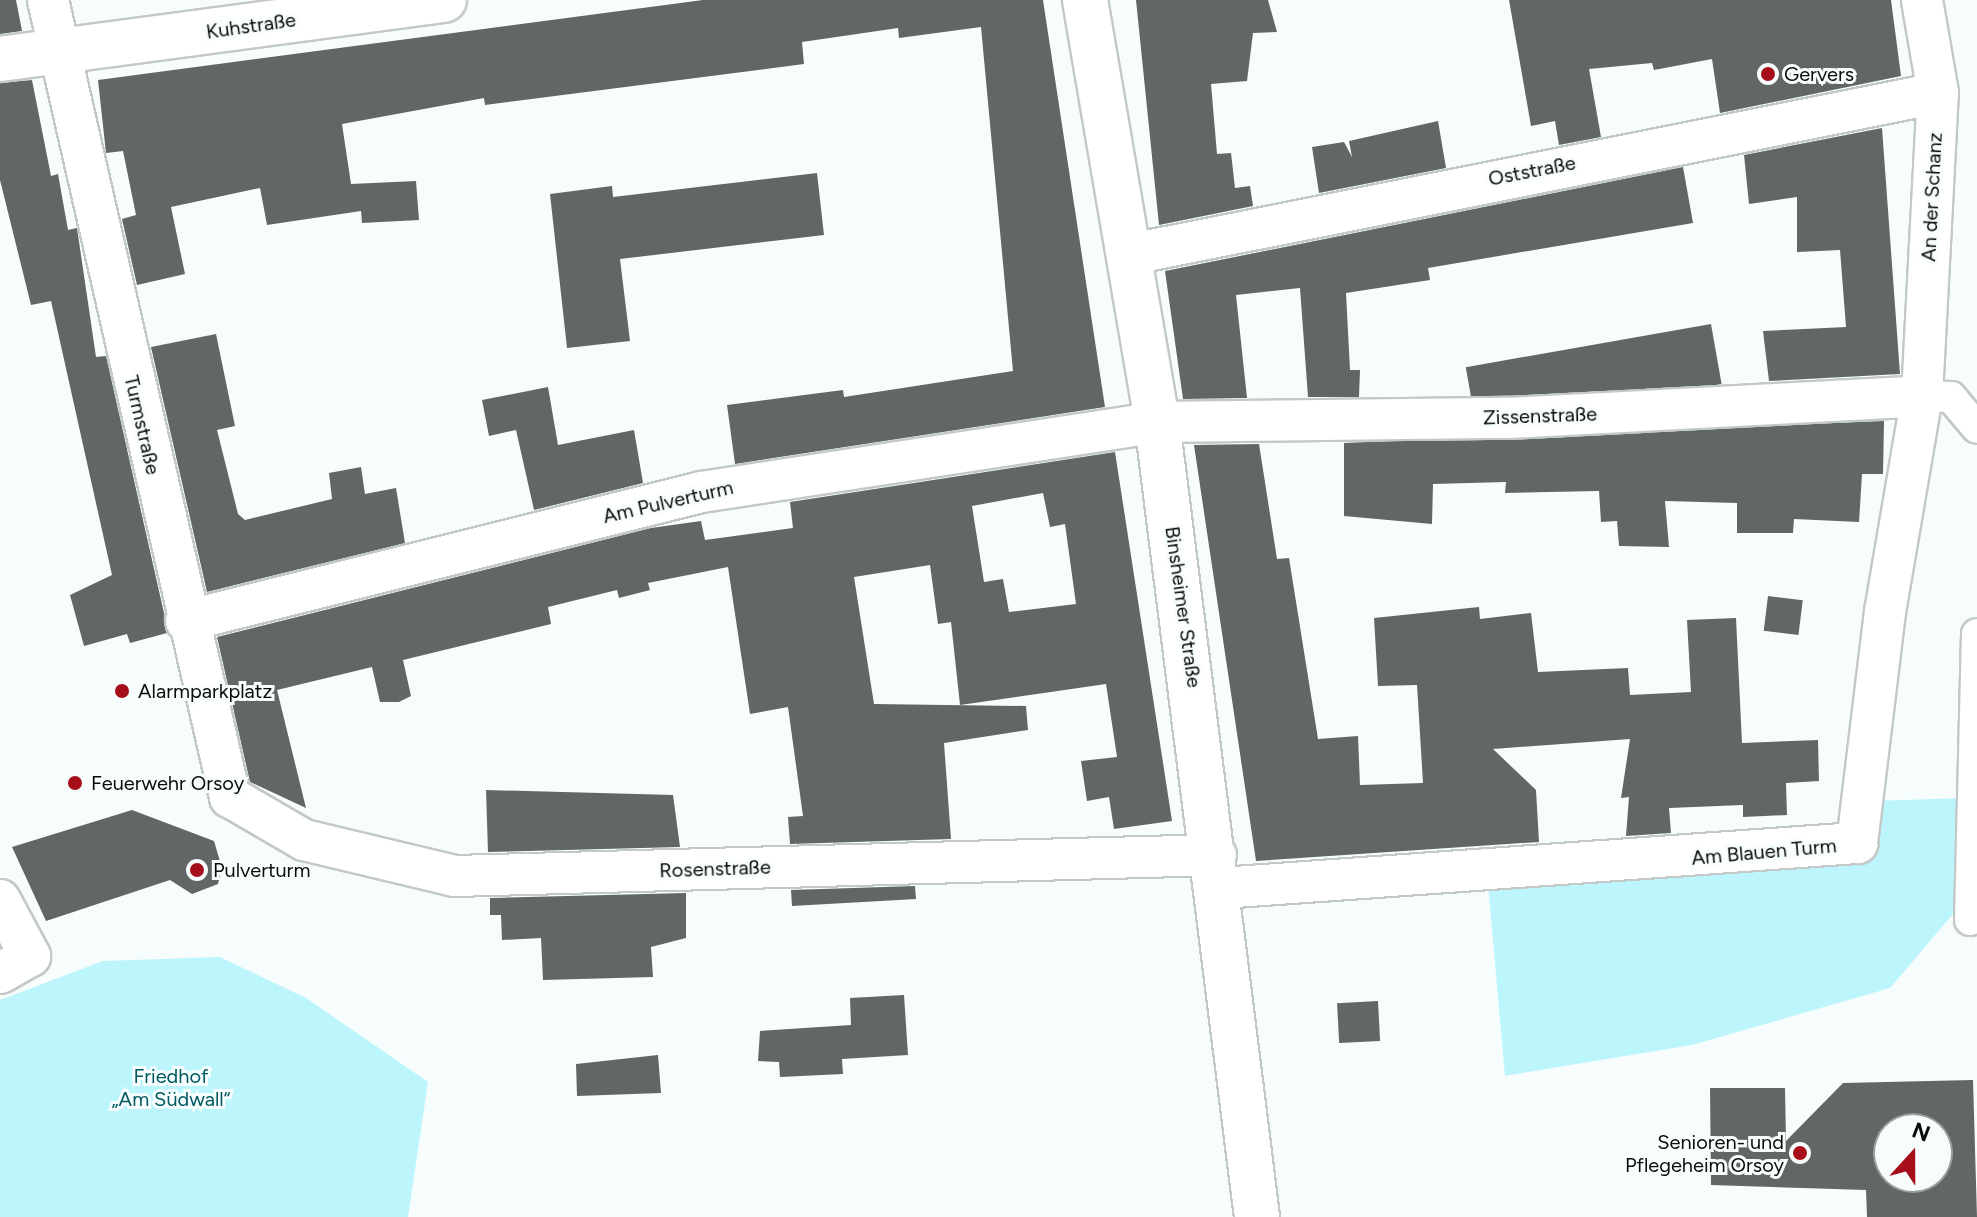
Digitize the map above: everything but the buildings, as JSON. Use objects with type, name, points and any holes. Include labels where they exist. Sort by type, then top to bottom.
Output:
[{"type":"main road","name":"Kuhstraße","points":[[0,59],[444,0]]},
{"type":"main road","name":"Binsheimer Straße","points":[[1085,0],[1157,422],[1218,872],[1226,1010],[1257,1217]]},
{"type":"street","name":"Turmstraße","points":[[48,0],[186,621],[230,797]]},
{"type":"street","name":"An der Schanz","points":[[1922,0],[1938,93],[1922,396]]},
{"type":"street","name":"Oststraße","points":[[1127,255],[1938,93]]},
{"type":"street","name":"Zissenstraße","points":[[1157,422],[1509,418],[1922,396]]},
{"type":"street","points":[[1922,396],[1951,397],[1977,428]]},
{"type":"street","name":"Am Blauen Turm","points":[[1218,872],[1857,843],[1885,612],[1922,396]]},
{"type":"street","name":"Am Pulverturm","points":[[186,621],[702,492],[1157,422]]},
{"type":"street","points":[[1970,920],[1977,634]]},
{"type":"street","name":"Rosenstraße","points":[[230,797],[304,840],[455,876],[1218,872]]},
{"type":"street","points":[[0,900],[15,965]]},
{"type":"green space","points":[[1965,798],[1953,914],[1890,988],[1692,1045],[1505,1076],[1488,884],[1864,853],[1871,801]]},
{"type":"green space","name":"Friedhof „Am Südwall“","points":[[220,957],[306,998],[428,1082],[408,1217],[0,1217],[0,1000],[103,961]]},
{"type":"place","name":"Gervers","points":[[1768,74]]},
{"type":"place","name":"Alarmparkplatz","points":[[122,691]]},
{"type":"place","name":"Feuerwehr Orsoy","points":[[75,783]]},
{"type":"place","name":"Pulverturm","points":[[197,870]]},
{"type":"place","name":"Senioren- und Pflegeheim Orsoy","points":[[1800,1153]]}]
